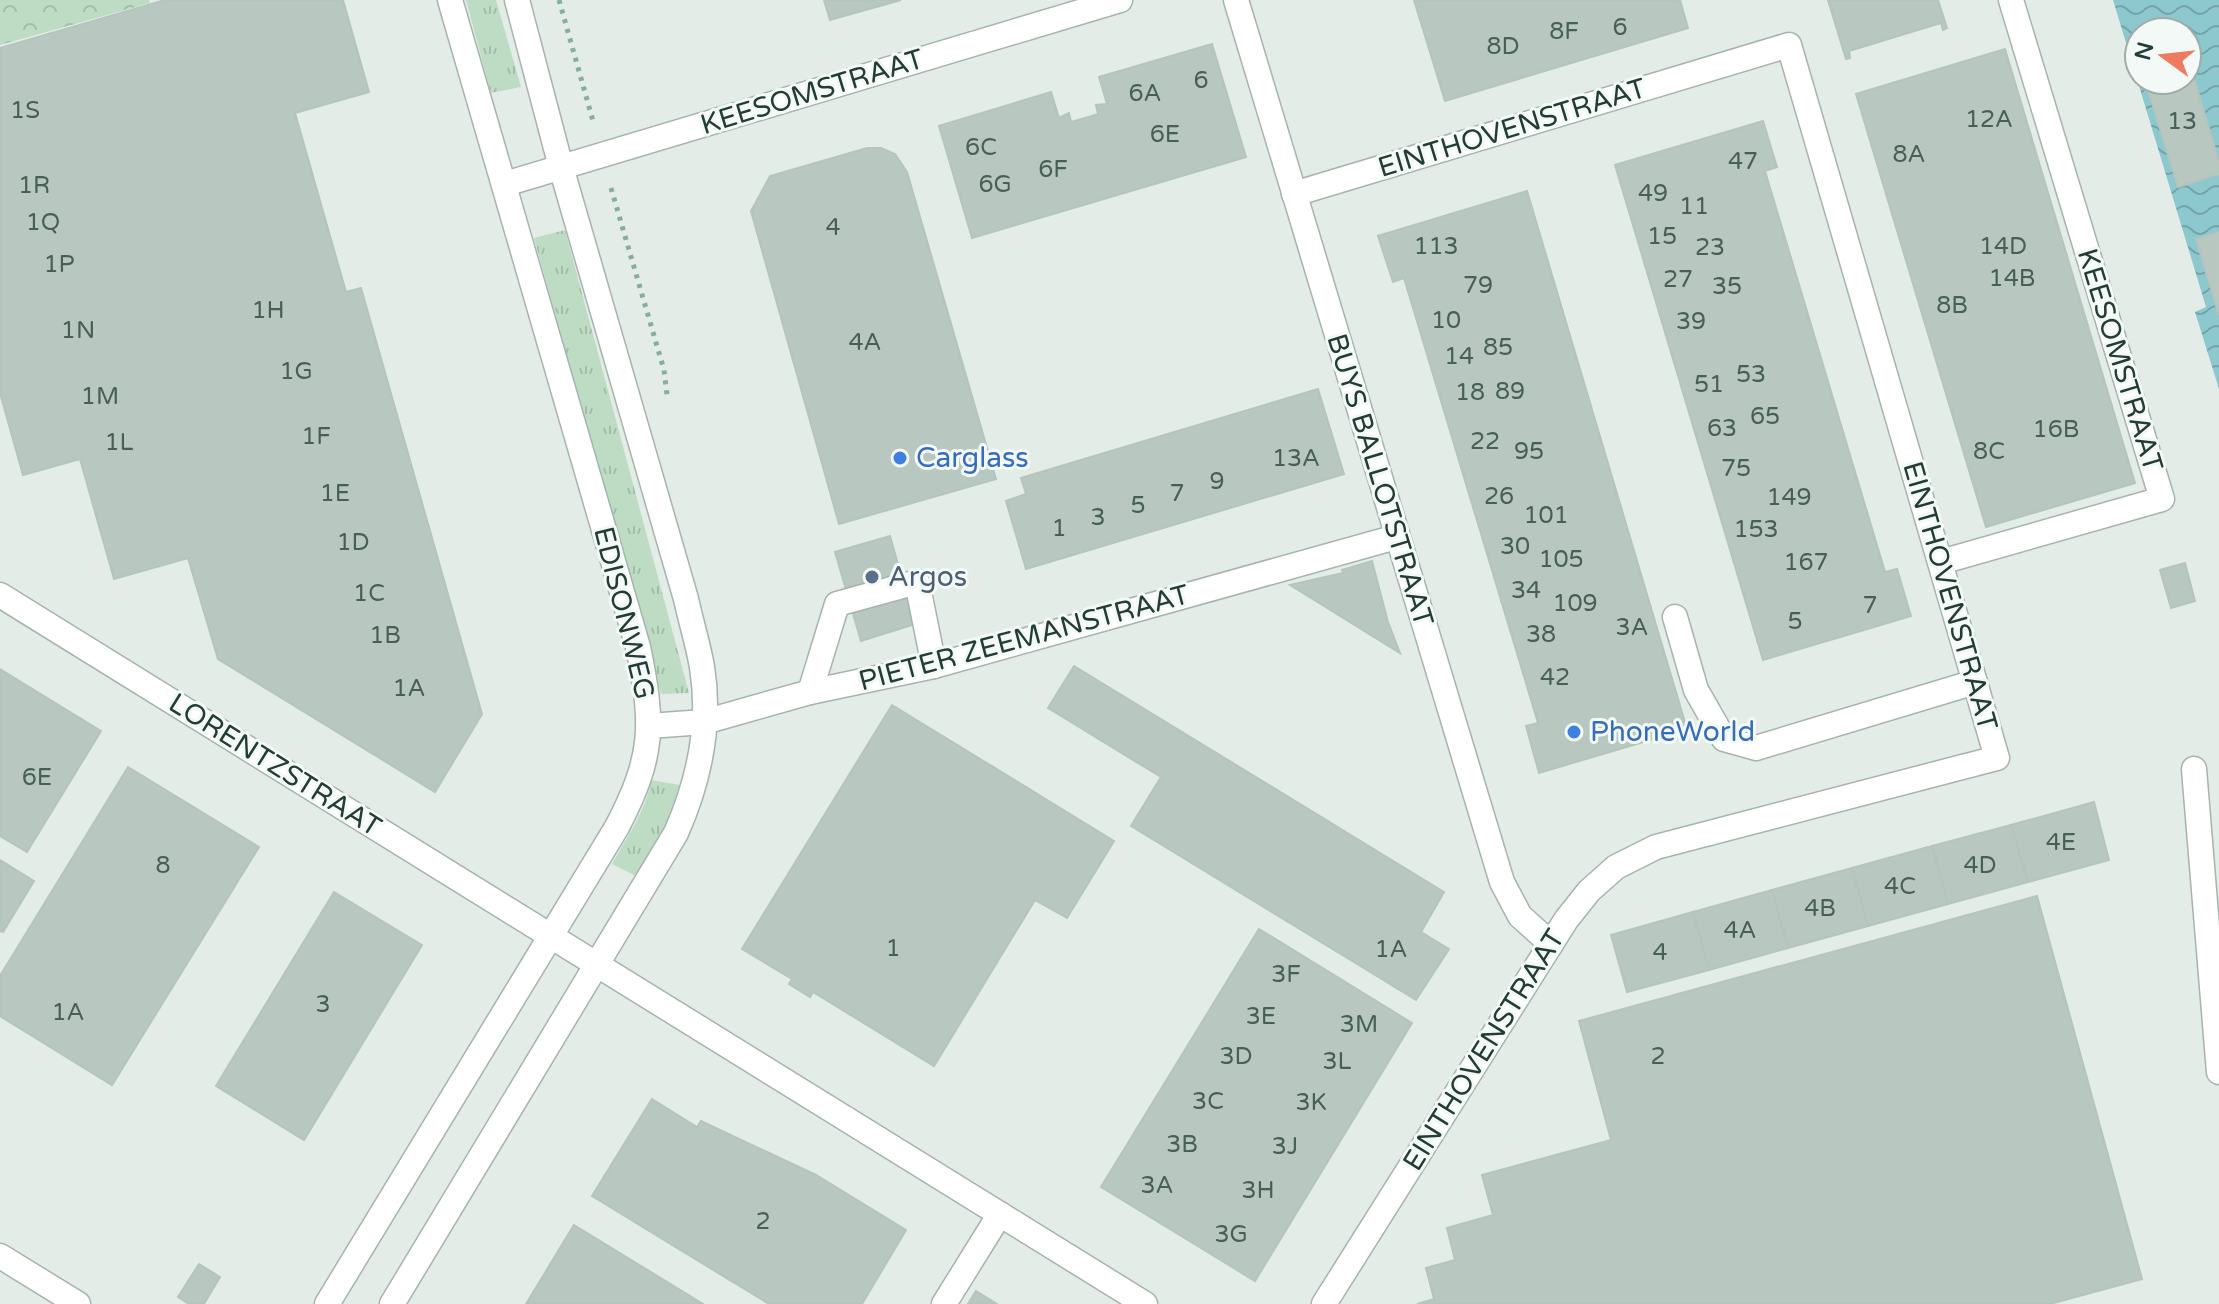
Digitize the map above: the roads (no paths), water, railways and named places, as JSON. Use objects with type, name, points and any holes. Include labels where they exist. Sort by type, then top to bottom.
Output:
[{"type":"street","name":"EDISONWEG","points":[[327,1304],[617,827],[643,768],[649,726],[638,647],[450,0]]},
{"type":"street","points":[[392,1304],[676,833],[698,770],[704,722],[702,666],[686,599],[561,167],[517,0]]},
{"type":"street","name":"KEESOMSTRAAT","points":[[505,184],[1120,0]]},
{"type":"street","name":"BUYS BALLOTSTRAAT","points":[[1236,0],[1502,882],[1520,916],[1551,944]]},
{"type":"street","name":"KEESOMSTRAAT","points":[[1941,562],[2162,499],[2011,0]]},
{"type":"street","name":"EINTHOVENSTRAAT","points":[[1294,194],[1789,45],[1997,758],[1656,847],[1616,867],[1601,879],[1566,920],[1324,1304]]},
{"type":"street","name":"PIETER ZEEMANSTRAAT","points":[[649,726],[704,722],[810,692],[934,666],[1396,537]]},
{"type":"street","points":[[810,692],[837,604],[917,582],[934,666]]},
{"type":"street","name":"LORENTZSTRAAT","points":[[0,595],[1145,1304]]},
{"type":"street","points":[[1675,617],[1696,690],[1724,739],[1756,748],[1975,682]]},
{"type":"street","points":[[2194,769],[2219,1072]]},
{"type":"street","points":[[944,1304],[1000,1214]]},
{"type":"street","points":[[0,1256],[78,1304]]},
{"type":"water","points":[[2113,0],[2219,0],[2219,389],[2195,312],[2206,307],[2142,96],[2203,96],[2203,16],[2123,16],[2123,33]]},
{"type":"place","name":"Carglass","points":[[900,458]]},
{"type":"place","name":"Argos","points":[[872,577]]},
{"type":"place","name":"PhoneWorld","points":[[1574,732]]}]
